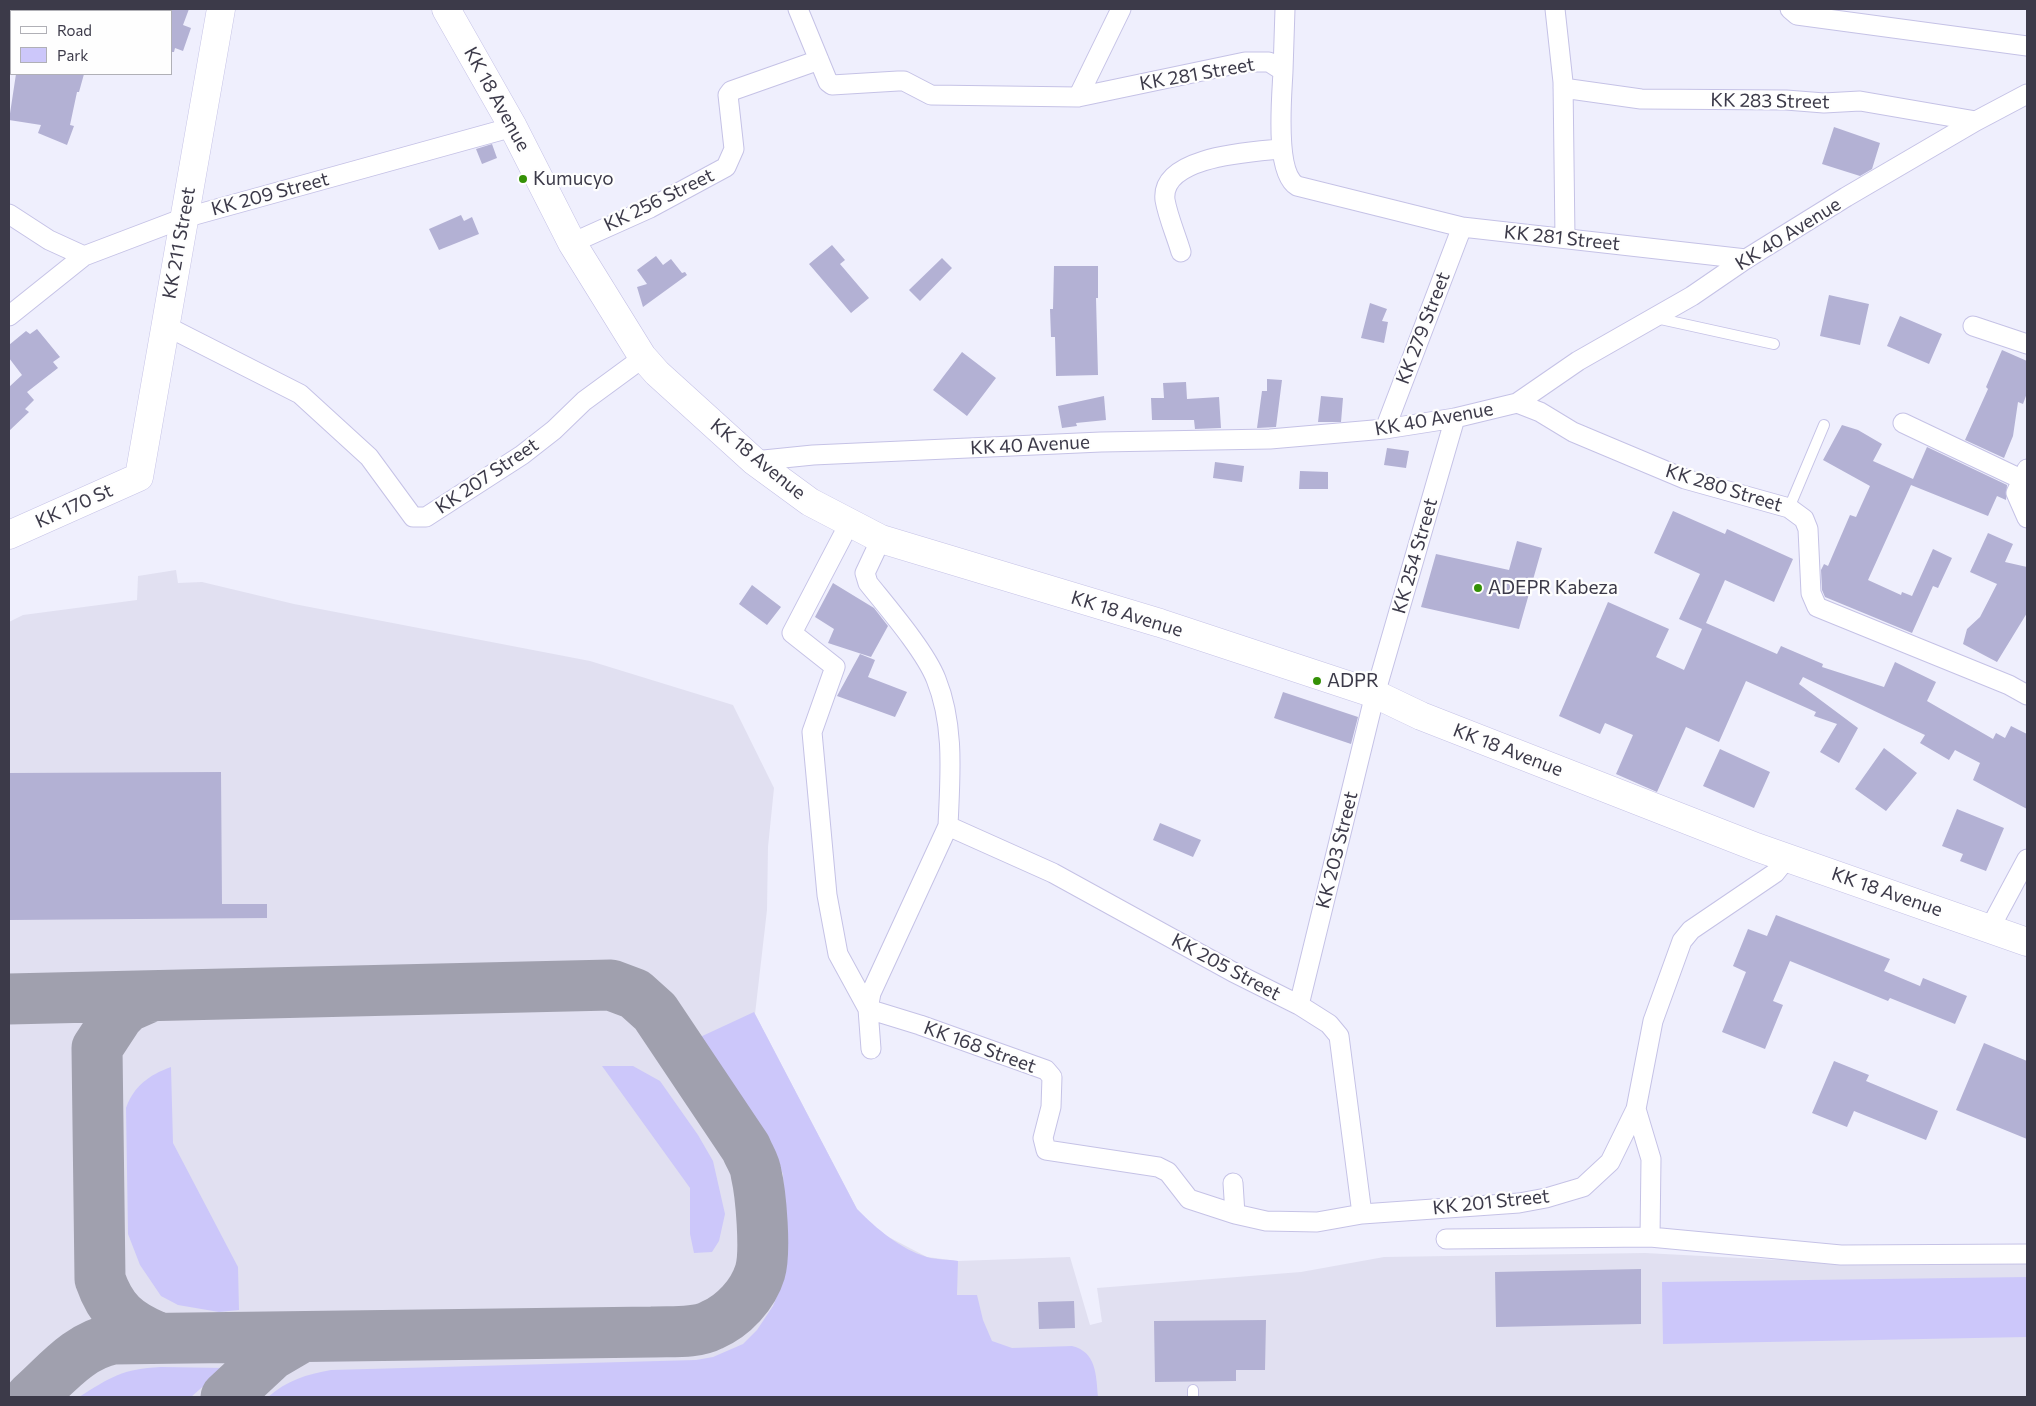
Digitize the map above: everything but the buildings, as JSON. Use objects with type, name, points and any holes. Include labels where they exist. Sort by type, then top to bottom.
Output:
[{"type":"main road","name":"KK 211 Street","points":[[139,478],[164,325],[221,9]]},
{"type":"main road","name":"KK 18 Avenue","points":[[446,9],[513,127],[572,243],[644,358],[657,373],[754,461],[810,502],[881,539],[1160,623],[1374,694],[1421,716],[1787,858],[2027,942]]},
{"type":"main road","name":"KK 170 St","points":[[9,535],[139,478]]},
{"type":"street","name":"KK 281 Street","points":[[798,9],[828,82],[832,85],[904,81],[931,95],[1078,97],[1245,62],[1270,62],[1282,71],[1280,149],[1292,183],[1297,186],[1462,227],[1746,259]]},
{"type":"street","points":[[1078,97],[1121,9]]},
{"type":"street","points":[[1282,71],[1285,9]]},
{"type":"street","points":[[1555,9],[1563,88],[1565,238]]},
{"type":"street","points":[[1790,9],[1797,15],[2027,46]]},
{"type":"street","name":"KK 256 Street","points":[[572,243],[650,208],[726,167],[734,148],[728,95],[731,91],[819,60]]},
{"type":"street","name":"KK 283 Street","points":[[1563,88],[1642,99],[1786,100],[1824,103],[1860,101],[1976,121]]},
{"type":"street","name":"KK 40 Avenue","points":[[754,461],[813,455],[1091,442],[1270,439],[1384,429],[1455,418],[1517,403],[1578,361],[1654,317],[1746,259],[1976,121],[2027,94]]},
{"type":"street","name":"KK 209 Street","points":[[9,316],[84,256],[184,218],[513,127]]},
{"type":"street","points":[[1181,252],[1165,199],[1168,183],[1184,168],[1226,154],[1280,149]]},
{"type":"street","points":[[9,214],[49,240],[84,256]]},
{"type":"street","name":"KK 279 Street","points":[[1384,429],[1462,227]]},
{"type":"street","name":"KK 207 Street","points":[[164,325],[300,394],[369,457],[413,517],[426,517],[522,455],[554,430],[584,400],[644,358]]},
{"type":"street","points":[[1973,326],[2027,344]]},
{"type":"street","name":"KK 280 Street","points":[[1517,403],[1540,412],[1573,432],[1685,479],[1789,508],[1804,520],[1808,529],[1811,593],[1817,607],[2009,685],[2027,695]]},
{"type":"street","name":"KK 254 Street","points":[[1374,694],[1455,418]]},
{"type":"street","points":[[1903,423],[2025,474],[2016,493],[2027,518]]},
{"type":"street","points":[[850,522],[792,633],[835,668],[812,732],[813,751],[828,895],[838,954],[868,1009]]},
{"type":"street","points":[[871,1049],[868,1009],[877,977],[948,826],[952,755],[944,700],[936,678],[926,660],[868,583],[865,573],[881,539]]},
{"type":"street","name":"KK 203 Street","points":[[1299,1005],[1374,694]]},
{"type":"street","name":"KK 205 Street","points":[[948,826],[1054,873],[1233,972],[1299,1005],[1329,1024],[1339,1036],[1362,1214]]},
{"type":"street","name":"KK 201 Street","points":[[1234,1214],[1266,1221],[1317,1222],[1362,1214],[1519,1203],[1546,1198],[1583,1187],[1610,1162],[1636,1109],[1653,1021],[1682,940],[1691,930],[1774,873],[1787,858]]},
{"type":"street","points":[[1990,928],[2027,859]]},
{"type":"street","name":"KK 168 Street","points":[[868,1009],[938,1031],[1046,1070],[1052,1076],[1051,1107],[1043,1138],[1046,1150],[1158,1167],[1168,1172],[1189,1199],[1234,1214]]},
{"type":"street","points":[[1636,1109],[1651,1159],[1650,1237]]},
{"type":"street","points":[[1233,1183],[1234,1214]]},
{"type":"street","points":[[1446,1239],[1650,1237],[1841,1255],[2027,1254]]},
{"type":"lane","points":[[1654,317],[1774,344]]},
{"type":"lane","points":[[1789,508],[1824,425]]},
{"type":"shaded area","points":[[176,570],[178,583],[202,582],[294,604],[590,661],[733,705],[774,788],[768,847],[767,910],[755,1014],[857,1209],[879,1232],[927,1257],[958,1261],[1070,1257],[1090,1325],[1102,1322],[1097,1288],[1301,1272],[1384,1257],[1645,1253],[1837,1263],[2027,1263],[2027,1397],[9,1397],[9,622],[23,615],[137,600],[138,576]]},
{"type":"green space","points":[[754,1012],[857,1209],[881,1231],[907,1249],[931,1258],[958,1261],[957,1295],[977,1295],[983,1320],[992,1341],[1012,1348],[1072,1346],[1080,1349],[1091,1359],[1094,1366],[1098,1397],[268,1397],[297,1379],[331,1370],[696,1360],[713,1357],[743,1344],[757,1330],[773,1306],[783,1282],[783,1174],[773,1153],[698,1038]]},
{"type":"green space","points":[[602,1066],[633,1066],[660,1081],[698,1135],[713,1161],[725,1214],[719,1241],[712,1252],[694,1253],[690,1234],[690,1188]]},
{"type":"green space","points":[[171,1067],[173,1143],[238,1267],[239,1310],[219,1312],[178,1305],[161,1296],[140,1265],[128,1234],[126,1108],[133,1093],[143,1082]]},
{"type":"green space","points":[[2027,1277],[2027,1337],[1663,1344],[1662,1282]]},
{"type":"green space","points":[[161,1367],[224,1368],[191,1397],[79,1397],[117,1375],[136,1370]]},
{"type":"taxiway","points":[[9,999],[611,985],[635,994],[655,1012],[746,1148],[755,1170],[760,1195],[762,1223],[762,1263],[757,1281],[747,1297],[735,1310],[720,1321],[698,1330],[675,1332],[113,1339],[100,1343],[79,1354],[31,1397]]},
{"type":"taxiway","points":[[152,996],[127,1007],[118,1016],[97,1048],[100,1279],[109,1300],[121,1315],[137,1327],[157,1337]]},
{"type":"taxiway","points":[[226,1397],[271,1355],[300,1338]]},
{"type":"place","name":"Kumucyo","points":[[523,179]]},
{"type":"place","name":"ADEPR Kabeza","points":[[1478,588]]},
{"type":"place","name":"ADPR","points":[[1317,681]]}]
